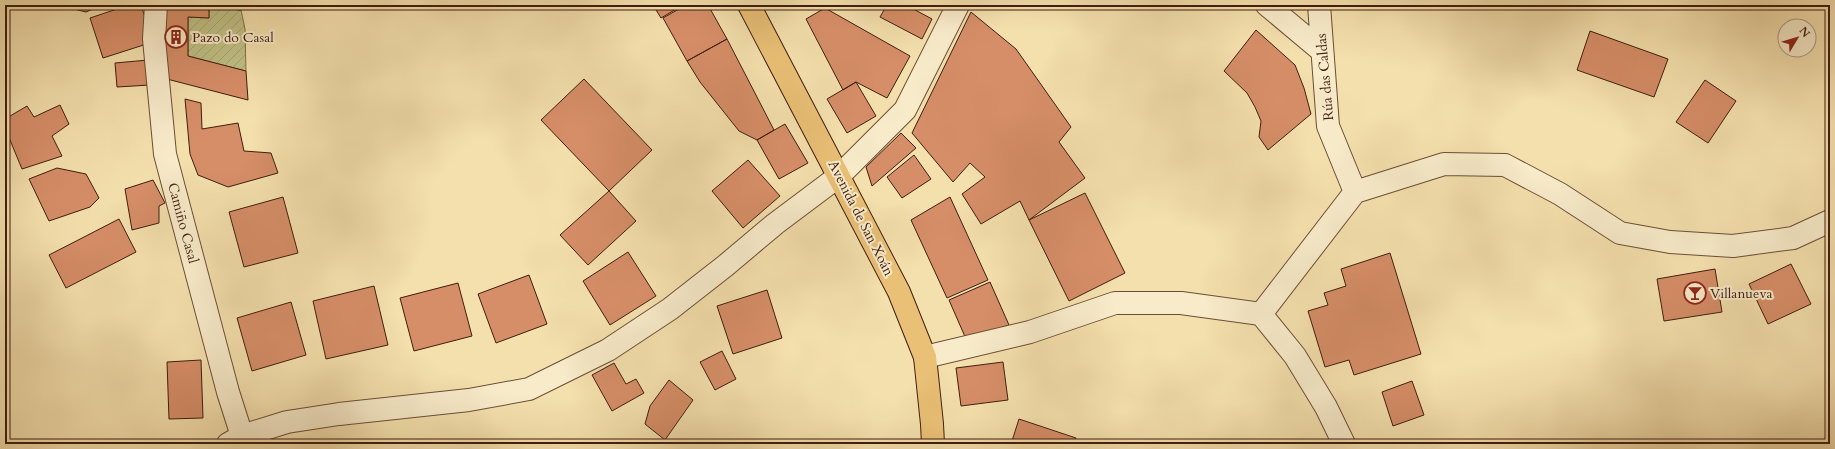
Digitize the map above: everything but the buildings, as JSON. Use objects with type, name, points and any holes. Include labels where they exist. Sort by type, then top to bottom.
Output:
[{"type":"main road","name":"Avenida de San Xoán","points":[[749,5],[899,292],[925,357],[932,424],[932,444]]},
{"type":"street","name":"Camiño Casal","points":[[156,5],[154,39],[165,154],[228,392],[235,440]]},
{"type":"street","points":[[235,440],[287,422],[339,414],[470,400],[529,389],[608,350],[670,309],[775,224],[839,176],[905,110],[958,5]]},
{"type":"street","points":[[1267,5],[1322,51]]},
{"type":"street","name":"Rúa das Caldas","points":[[1320,5],[1328,126],[1355,192]]},
{"type":"street","points":[[1261,314],[1355,192],[1444,164],[1505,165],[1560,194],[1620,233],[1670,242],[1733,246],[1793,238],[1830,221]]},
{"type":"street","points":[[925,357],[1030,332],[1115,303],[1181,303],[1261,314],[1295,356],[1326,408],[1344,444]]},
{"type":"green space","points":[[209,7],[241,10],[245,29],[246,71],[188,56],[188,17],[209,18]]},
{"type":"place","name":"Pazo do Casal","points":[[176,37]]},
{"type":"place","name":"Villanueva","points":[[1695,293]]}]
